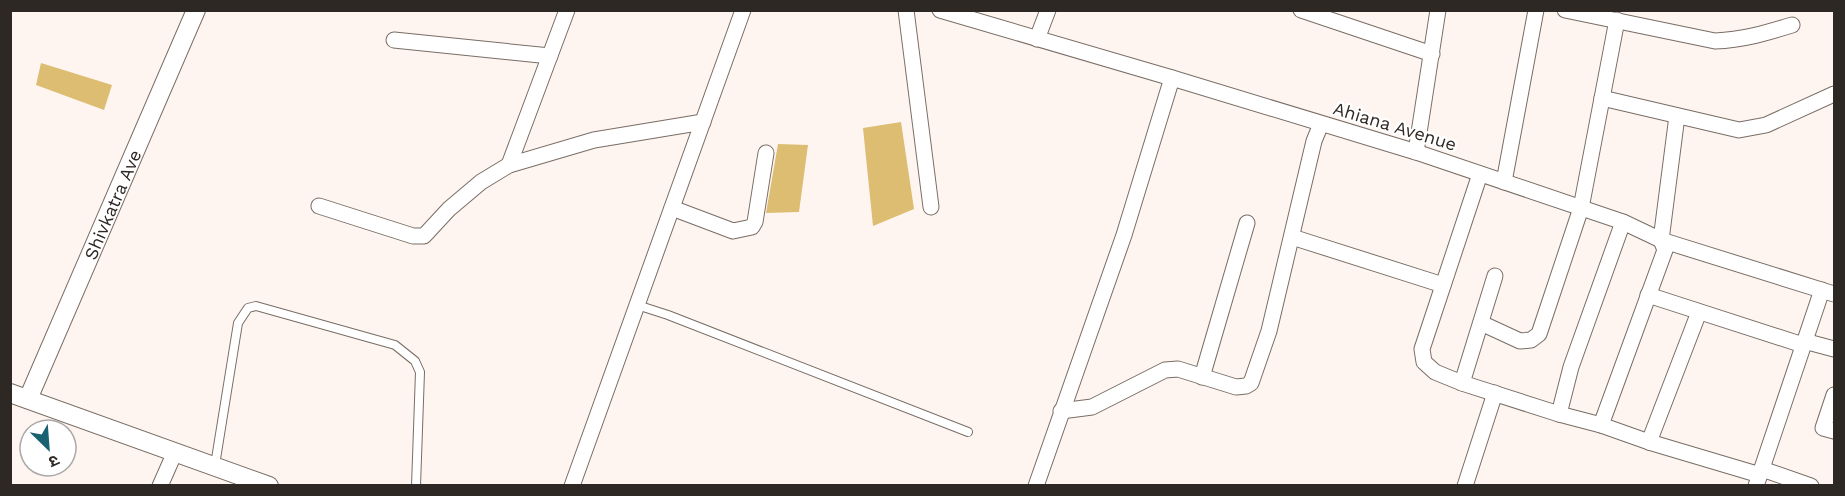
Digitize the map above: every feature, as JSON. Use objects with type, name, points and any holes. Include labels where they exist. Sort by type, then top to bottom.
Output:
[{"type":"street","name":"Shivkatra Ave","points":[[28,399],[196,10]]},
{"type":"street","points":[[509,165],[567,10]]},
{"type":"street","points":[[572,486],[743,10]]},
{"type":"street","points":[[906,10],[931,207]]},
{"type":"street","name":"Ahiana Avenue","points":[[940,10],[1416,152],[1623,222],[1661,240],[1828,292]]},
{"type":"street","points":[[1037,39],[1048,10]]},
{"type":"street","points":[[1301,10],[1325,14],[1432,54]]},
{"type":"street","points":[[1416,152],[1438,10]]},
{"type":"street","points":[[1504,182],[1536,10]]},
{"type":"street","points":[[1565,10],[1715,41],[1758,36],[1792,24]]},
{"type":"street","points":[[1481,323],[1520,341],[1531,340],[1539,334],[1581,208],[1617,20]]},
{"type":"street","points":[[394,40],[550,56]]},
{"type":"street","points":[[1035,486],[1124,235],[1172,78]]},
{"type":"street","points":[[1602,98],[1739,130],[1775,122],[1834,94]]},
{"type":"street","points":[[1601,425],[1665,250],[1661,240],[1677,116]]},
{"type":"street","points":[[319,206],[413,236],[424,236],[449,209],[481,182],[509,165],[594,140],[703,122]]},
{"type":"street","points":[[1061,411],[1092,407],[1165,370],[1178,369],[1236,387],[1251,383],[1269,331],[1314,141],[1321,124]]},
{"type":"street","points":[[672,208],[733,231],[752,228],[755,222],[766,153]]},
{"type":"street","points":[[1480,174],[1422,348],[1424,362],[1435,372],[1462,383],[1601,425],[1759,477],[1811,486]]},
{"type":"street","points":[[1559,414],[1571,367],[1623,222]]},
{"type":"street","points":[[1202,377],[1247,223]]},
{"type":"street","points":[[1292,237],[1443,285]]},
{"type":"street","points":[[1462,383],[1495,276]]},
{"type":"street","points":[[1759,477],[1804,343],[1828,292]]},
{"type":"street","points":[[1648,294],[1699,312],[1804,343],[1834,349]]},
{"type":"street","points":[[1648,442],[1699,312]]},
{"type":"street","points":[[10,393],[269,486]]},
{"type":"street","points":[[1465,486],[1495,393]]},
{"type":"street","points":[[1834,395],[1823,428],[1834,431]]},
{"type":"street","points":[[160,486],[175,452]]},
{"type":"lane","points":[[637,305],[968,432]]},
{"type":"lane","points":[[214,466],[238,323],[248,308],[256,306],[395,345],[416,361],[420,372],[416,486]]},
{"type":"building","points":[[41,63],[112,85],[104,110],[36,85]]},
{"type":"building","points":[[901,122],[914,209],[873,226],[863,128]]},
{"type":"building","points":[[778,144],[808,145],[799,212],[766,213]]}]
